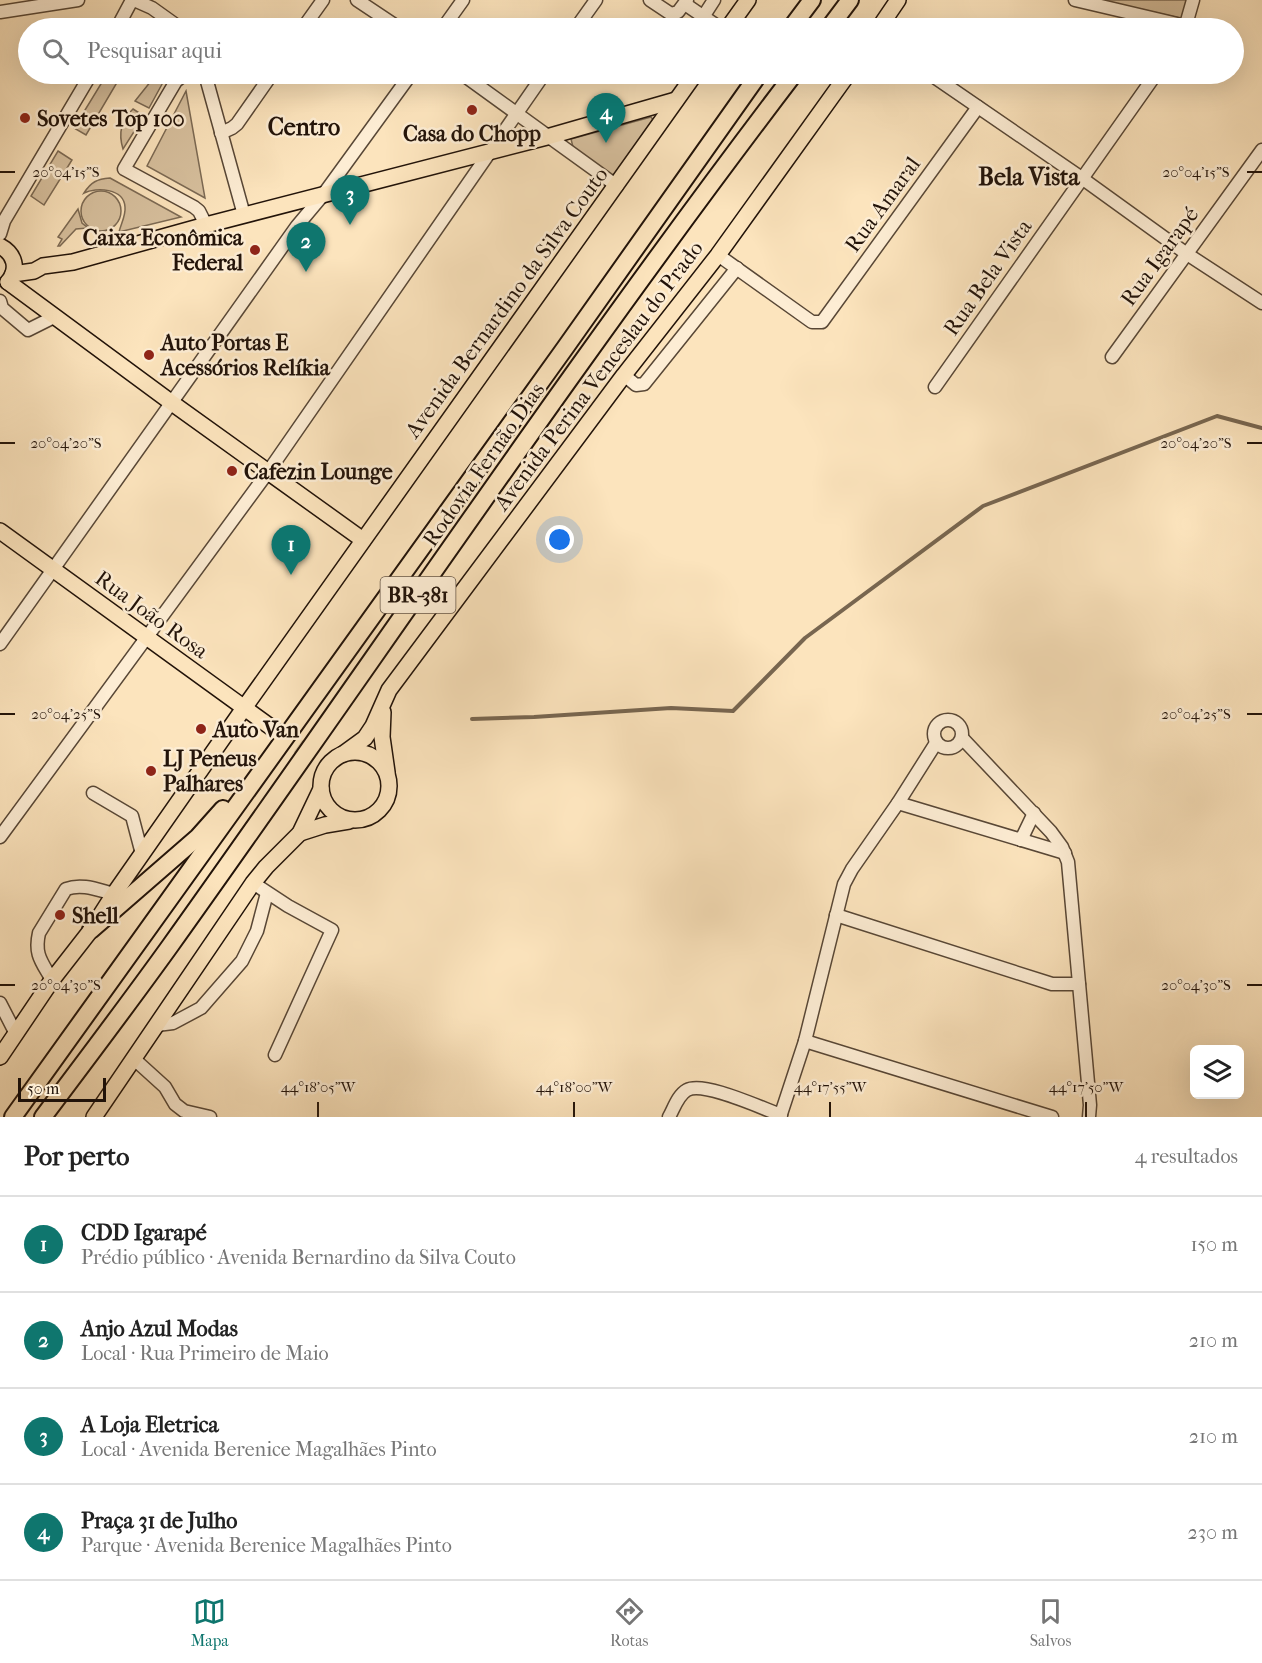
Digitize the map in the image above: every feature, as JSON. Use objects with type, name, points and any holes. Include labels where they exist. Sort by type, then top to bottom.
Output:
[{"type":"highway","points":[[798,18],[812,0]]},
{"type":"highway","points":[[836,18],[850,0]]},
{"type":"highway","name":"Rodovia Fernão Dias","points":[[13,1117],[752,84]]},
{"type":"highway","name":"Rodovia Fernão Dias","points":[[43,1117],[168,949],[583,361],[786,84]]},
{"type":"highway","points":[[91,930],[198,837],[276,751]]},
{"type":"main road","points":[[735,18],[748,0]]},
{"type":"main road","points":[[886,18],[898,0]]},
{"type":"main road","name":"Avenida Bernardino da Silva Couto","points":[[0,1057],[52,980],[91,930],[244,708],[688,84]]},
{"type":"main road","name":"Avenida Perina Venceslau do Prado","points":[[343,754],[365,738],[388,690],[624,375],[718,255],[841,84]]},
{"type":"main road","points":[[4,288],[43,266],[73,262],[206,225],[547,137],[676,100]]},
{"type":"main road","points":[[0,246],[12,257],[43,266]]},
{"type":"main road","points":[[4,288],[15,268],[12,257]]},
{"type":"main road","points":[[4,288],[54,317],[363,540]]},
{"type":"main road","name":"Rua João Rosa","points":[[0,531],[279,733]]},
{"type":"main road","name":"Avenida Perina Venceslau do Prado","points":[[383,703],[382,737],[387,773]]},
{"type":"main road","points":[[300,833],[325,825],[355,821],[366,819],[384,805],[388,795],[387,773],[373,757],[353,752],[343,754],[327,766],[322,777],[321,789],[328,808],[336,815],[355,821]]},
{"type":"main road","points":[[312,756],[327,766]]},
{"type":"main road","points":[[94,1117],[253,883],[300,833],[321,789]]},
{"type":"street","points":[[0,12],[78,0]]},
{"type":"street","points":[[123,18],[133,0],[152,8],[166,18]]},
{"type":"street","points":[[310,18],[323,0]]},
{"type":"street","points":[[357,0],[384,18]]},
{"type":"street","points":[[450,18],[463,0]]},
{"type":"street","points":[[583,18],[596,0]]},
{"type":"street","points":[[650,0],[671,14],[678,12],[686,2],[703,17],[714,0]]},
{"type":"street","points":[[1075,0],[1149,18]]},
{"type":"street","points":[[1188,18],[1193,0]]},
{"type":"street","points":[[0,234],[4,221],[85,84]]},
{"type":"street","points":[[174,84],[124,169],[194,207],[199,211],[206,225]]},
{"type":"street","points":[[208,84],[244,215]]},
{"type":"street","points":[[221,133],[237,124],[265,84]]},
{"type":"street","points":[[0,644],[297,226],[404,84]]},
{"type":"street","points":[[476,84],[616,186]]},
{"type":"street","points":[[0,837],[268,472],[537,84]]},
{"type":"street","points":[[945,84],[1258,301]]},
{"type":"street","name":"Rua Bela Vista","points":[[935,387],[1149,84]]},
{"type":"street","name":"Rua Amaral","points":[[737,268],[812,322],[819,324],[844,293],[978,107]]},
{"type":"street","name":"Rua Igarapé","points":[[1112,357],[1262,150]]},
{"type":"street","points":[[624,375],[636,385],[644,384],[737,268],[718,255]]},
{"type":"street","points":[[4,288],[2,308],[28,330],[54,317]]},
{"type":"street","points":[[669,1117],[684,1093],[695,1088],[711,1090],[780,1116],[805,1041],[847,877],[936,743],[934,730],[944,720],[958,724],[962,733],[960,742],[952,748],[943,748],[936,743]]},
{"type":"street","points":[[962,738],[1034,813],[1065,853],[1070,869],[1090,1105],[1089,1117]]},
{"type":"street","points":[[93,793],[132,816],[142,854]]},
{"type":"street","points":[[898,803],[1065,853]]},
{"type":"street","points":[[1020,840],[1034,813]]},
{"type":"street","points":[[253,883],[332,930],[275,1054]]},
{"type":"street","points":[[52,980],[36,953],[37,939],[66,890],[74,886],[83,886],[114,894]]},
{"type":"street","points":[[157,1025],[173,1023],[201,1008],[242,961],[257,931],[267,893]]},
{"type":"street","points":[[836,915],[1052,984],[1079,984]]},
{"type":"street","points":[[0,1002],[16,1034]]},
{"type":"street","points":[[805,1041],[1052,1117]]},
{"type":"street","points":[[133,1058],[165,1087],[182,1114],[210,1117]]},
{"type":"shaded area","points":[[1100,0],[1190,0],[1184,18]]},
{"type":"shaded area","points":[[101,84],[116,84],[86,135],[74,128]]},
{"type":"shaded area","points":[[149,84],[162,84],[149,108],[135,101]]},
{"type":"shaded area","points":[[186,91],[205,198],[147,166]]},
{"type":"shaded area","points":[[133,109],[144,116],[123,149],[122,127]]},
{"type":"shaded area","points":[[651,117],[655,123],[614,177],[573,147],[571,139]]},
{"type":"shaded area","points":[[58,151],[72,160],[44,205],[31,196]]},
{"type":"shaded area","points":[[110,178],[181,217],[119,232],[125,210],[120,196],[102,190],[84,193],[95,182]]},
{"type":"shaded area","points":[[101,191],[115,197],[121,211],[115,225],[101,231],[87,225],[81,211],[87,197]]},
{"type":"shaded area","points":[[78,209],[82,223],[88,228],[76,229],[58,246],[62,239],[58,237]]},
{"type":"waterway","points":[[472,719],[671,708],[733,711],[805,638],[983,506],[1217,416],[1262,428]]},
{"type":"tunnel","points":[[279,733],[312,756]]},
{"type":"place","name":"Casa do Chopp","points":[[472,110]]},
{"type":"place","name":"Sovetes Top 100","points":[[25,118]]},
{"type":"place","name":"Praça 31 de Julho","points":[[606,143]]},
{"type":"place","name":"A Loja Eletrica","points":[[350,225]]},
{"type":"place","name":"Caixa Econômica Federal","points":[[255,250]]},
{"type":"place","name":"Anjo Azul Modas","points":[[306,272]]},
{"type":"place","name":"Auto Portas E Acessórios Relíkia","points":[[149,355]]},
{"type":"place","name":"Cafezin Lounge","points":[[232,471]]},
{"type":"place","name":"CDD Igarapé","points":[[291,575]]},
{"type":"place","name":"Auto Van","points":[[201,729]]},
{"type":"place","name":"LJ Peneus Palhares","points":[[151,771]]},
{"type":"place","name":"Shell","points":[[60,915]]},
{"type":"district","name":"Centro","points":[[304,127]]},
{"type":"district","name":"Bela Vista","points":[[1029,177]]}]
